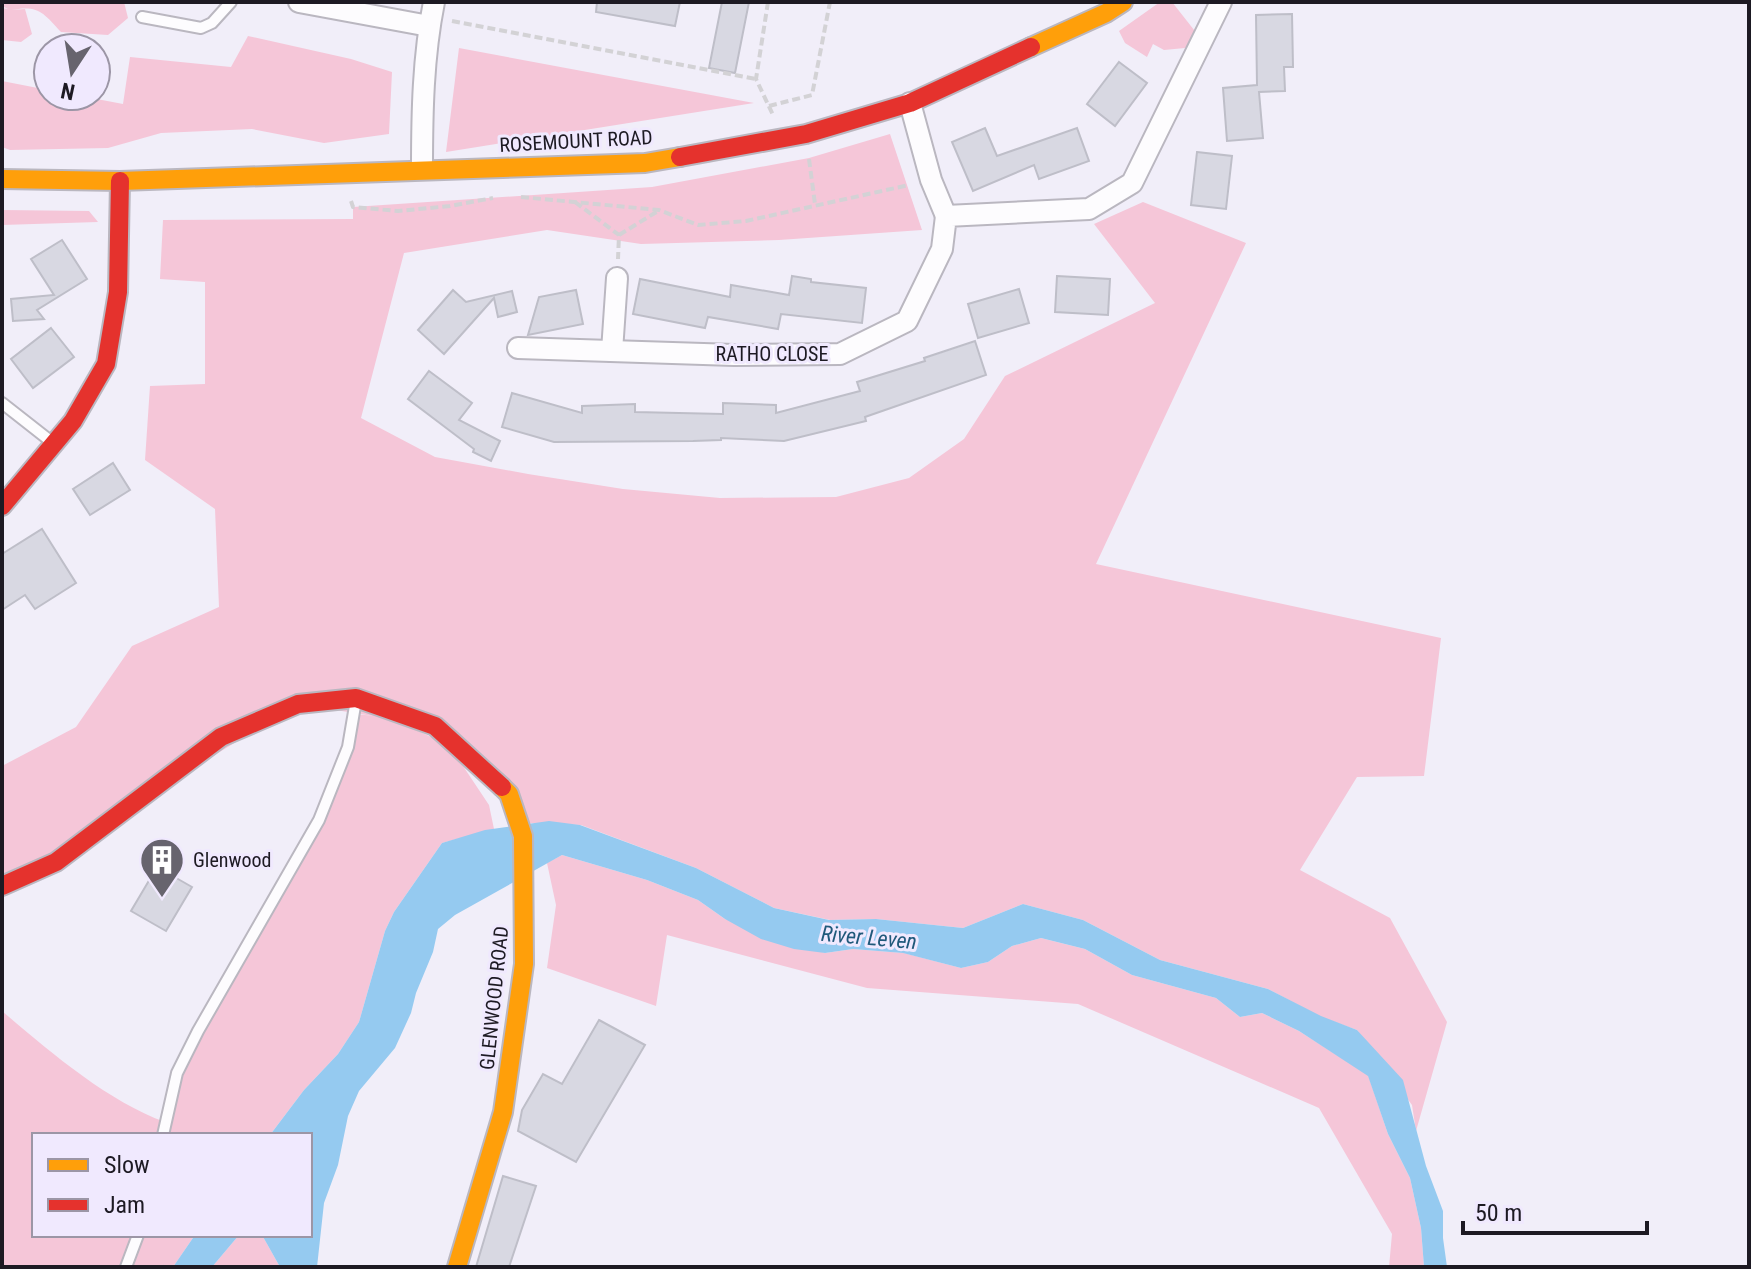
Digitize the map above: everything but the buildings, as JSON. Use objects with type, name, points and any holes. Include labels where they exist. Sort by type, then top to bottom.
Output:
[{"type":"street","points":[[299,2],[431,15],[422,100],[422,169]]},
{"type":"street","name":"ROSEMOUNT ROAD","points":[[2,179],[120,181],[645,163],[806,134],[910,103],[1106,13],[1123,2]]},
{"type":"street","points":[[910,103],[931,180],[946,216],[1089,209],[1132,183],[1221,2]]},
{"type":"street","points":[[2,506],[73,421],[106,364],[118,292],[120,181]]},
{"type":"street","name":"RATHO CLOSE","points":[[518,348],[734,355],[840,354],[907,321],[942,249],[946,216]]},
{"type":"street","points":[[612,351],[617,278]]},
{"type":"street","name":"GLENWOOD ROAD","points":[[2,886],[56,862],[221,737],[298,704],[356,698],[435,726],[509,794],[523,836],[524,964],[503,1112],[457,1267]]},
{"type":"lane","points":[[142,17],[201,28],[212,23],[231,2]]},
{"type":"lane","points":[[2,403],[54,444]]},
{"type":"lane","points":[[163,1133],[177,1073],[319,820],[348,747],[356,698]]},
{"type":"lane","points":[[126,1267],[137,1237]]},
{"type":"path","points":[[768,2],[756,79],[784,137]]},
{"type":"path","points":[[769,106],[812,95],[830,2]]},
{"type":"path","points":[[431,15],[756,79]]},
{"type":"path","points":[[806,134],[815,204]]},
{"type":"path","points":[[337,172],[353,207],[398,211],[450,206],[502,196]]},
{"type":"path","points":[[516,196],[659,210],[698,225],[746,221],[931,180]]},
{"type":"path","points":[[573,201],[619,235]]},
{"type":"path","points":[[619,235],[659,210]]},
{"type":"path","points":[[617,278],[619,235]]},
{"type":"shaded area","points":[[2,2],[124,2],[128,18],[112,32],[61,32],[39,12],[25,9],[32,34],[21,42],[2,40],[2,8],[8,9],[2,6]]},
{"type":"shaded area","points":[[1160,2],[1172,2],[1198,35],[1185,48],[1164,50],[1153,44],[1147,57],[1125,43],[1119,31]]},
{"type":"shaded area","points":[[248,36],[351,59],[392,72],[389,134],[324,143],[252,129],[161,133],[108,148],[10,150],[2,147],[2,81],[32,87],[32,112],[112,112],[112,102],[123,104],[130,57],[231,67]]},
{"type":"shaded area","points":[[459,48],[754,103],[446,152]]},
{"type":"shaded area","points":[[890,134],[922,230],[779,240],[641,244],[547,230],[404,253],[361,418],[435,457],[528,474],[623,489],[720,498],[836,497],[909,478],[964,439],[1005,376],[1155,303],[1094,224],[1143,202],[1246,243],[1096,564],[1441,638],[1424,776],[1357,777],[1300,870],[1390,918],[1447,1022],[1416,1131],[1412,1105],[1357,1030],[1321,1017],[1268,989],[1160,960],[1083,920],[1023,904],[963,928],[876,919],[830,920],[774,908],[696,868],[581,825],[524,823],[435,726],[298,704],[53,854],[2,874],[2,766],[76,727],[132,646],[219,607],[215,509],[145,460],[150,386],[205,384],[205,282],[160,279],[163,220],[353,219],[353,207],[652,187],[809,158]]},
{"type":"shaded area","points":[[2,210],[89,211],[98,222],[2,225]]},
{"type":"shaded area","points":[[354,714],[387,717],[449,745],[489,805],[494,829],[442,843],[394,912],[385,931],[359,1022],[338,1054],[304,1090],[272,1133],[32,1133],[32,1237],[194,1237],[173,1267],[2,1267],[2,1011],[100,1088],[165,1122],[177,1073],[319,820]]},
{"type":"shaded area","points":[[562,855],[647,880],[698,900],[725,919],[825,953],[853,949],[904,953],[961,968],[988,962],[1012,946],[1041,938],[1085,949],[1132,975],[1216,998],[1240,1017],[1262,1013],[1299,1031],[1368,1075],[1388,1134],[1410,1178],[1421,1228],[1424,1267],[1389,1267],[1392,1234],[1319,1108],[1078,1004],[867,988],[667,935],[656,1006],[547,968],[556,905],[547,863]]},
{"type":"shaded area","points":[[237,1237],[263,1237],[280,1267],[212,1267]]},
{"type":"water","name":"River Leven","points":[[549,821],[580,825],[696,868],[774,908],[829,920],[876,919],[963,928],[1023,904],[1083,920],[1160,960],[1268,989],[1357,1030],[1403,1080],[1426,1166],[1443,1211],[1447,1267],[1424,1267],[1421,1228],[1410,1178],[1388,1134],[1368,1076],[1299,1031],[1262,1013],[1240,1017],[1216,998],[1132,975],[1085,949],[1041,938],[1012,946],[988,962],[961,968],[903,953],[853,949],[825,953],[794,949],[761,939],[698,900],[647,880],[562,855],[455,915],[438,929],[411,1013],[395,1048],[359,1091],[348,1116],[338,1165],[324,1203],[317,1267],[280,1267],[263,1237],[312,1237],[312,1133],[272,1133],[304,1090],[338,1054],[359,1022],[385,931],[394,912],[442,843],[485,830]]},
{"type":"water","points":[[194,1237],[237,1237],[212,1267],[173,1267]]},
{"type":"traffic: slow","points":[[1031,47],[1106,13],[1123,2]]},
{"type":"traffic: slow","points":[[2,179],[120,181],[645,163],[680,157]]},
{"type":"traffic: slow","points":[[457,1267],[503,1112],[524,964],[523,836],[509,794],[502,787]]},
{"type":"traffic: jam","points":[[680,157],[806,134],[910,103],[1031,47]]},
{"type":"traffic: jam","points":[[2,506],[73,421],[106,364],[118,292],[120,181]]},
{"type":"traffic: jam","points":[[2,886],[56,862],[221,737],[298,704],[356,698],[435,726],[502,787]]},
{"type":"place","name":"Glenwood","points":[[162,899]]}]
